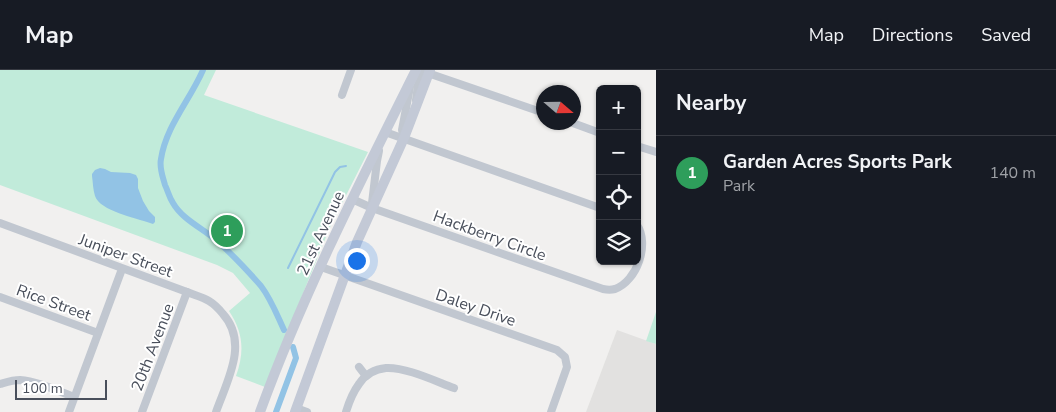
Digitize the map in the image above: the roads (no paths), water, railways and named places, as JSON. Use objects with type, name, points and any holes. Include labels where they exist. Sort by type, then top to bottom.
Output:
[{"type":"street","points":[[342,95],[351,70]]},
{"type":"street","points":[[307,412],[295,410],[345,275],[416,107],[424,71],[536,110]]},
{"type":"street","name":"21st Avenue","points":[[260,412],[287,344],[352,199],[411,81],[424,71]]},
{"type":"street","points":[[404,138],[402,130],[411,81]]},
{"type":"street","points":[[581,126],[596,132]]},
{"type":"street","points":[[372,208],[377,161],[384,136],[404,138],[596,207]]},
{"type":"street","points":[[641,147],[656,152]]},
{"type":"street","name":"Hackberry Circle","points":[[352,199],[372,208],[603,289],[613,290],[620,287]]},
{"type":"street","name":"Juniper Street","points":[[0,223],[187,292],[216,306],[232,327],[236,350],[235,360],[216,412]]},
{"type":"street","points":[[623,295],[620,287],[632,276],[642,248],[642,227]]},
{"type":"street","name":"Daley Drive","points":[[321,267],[569,356],[566,373],[551,412]]},
{"type":"street","points":[[69,412],[122,269]]},
{"type":"street","name":"20th Avenue","points":[[142,412],[187,292]]},
{"type":"street","name":"Rice Street","points":[[0,297],[98,333]]},
{"type":"street","points":[[360,367],[366,376]]},
{"type":"street","points":[[346,412],[352,394],[359,383],[375,371],[386,368],[403,370],[454,388]]},
{"type":"street","points":[[0,384],[19,380],[31,382],[74,397]]},
{"type":"water","points":[[100,168],[111,172],[136,175],[143,201],[155,217],[153,224],[111,210],[98,201],[94,194],[92,174]]},
{"type":"waterway","points":[[203,70],[173,124],[164,147],[160,166],[165,185],[177,209],[222,245],[261,286],[284,330]]},
{"type":"waterway","points":[[288,268],[335,172],[340,167],[346,166]]},
{"type":"waterway","points":[[276,412],[296,358],[293,347]]},
{"type":"place","name":"Garden Acres Sports Park","points":[[227,231]]}]
